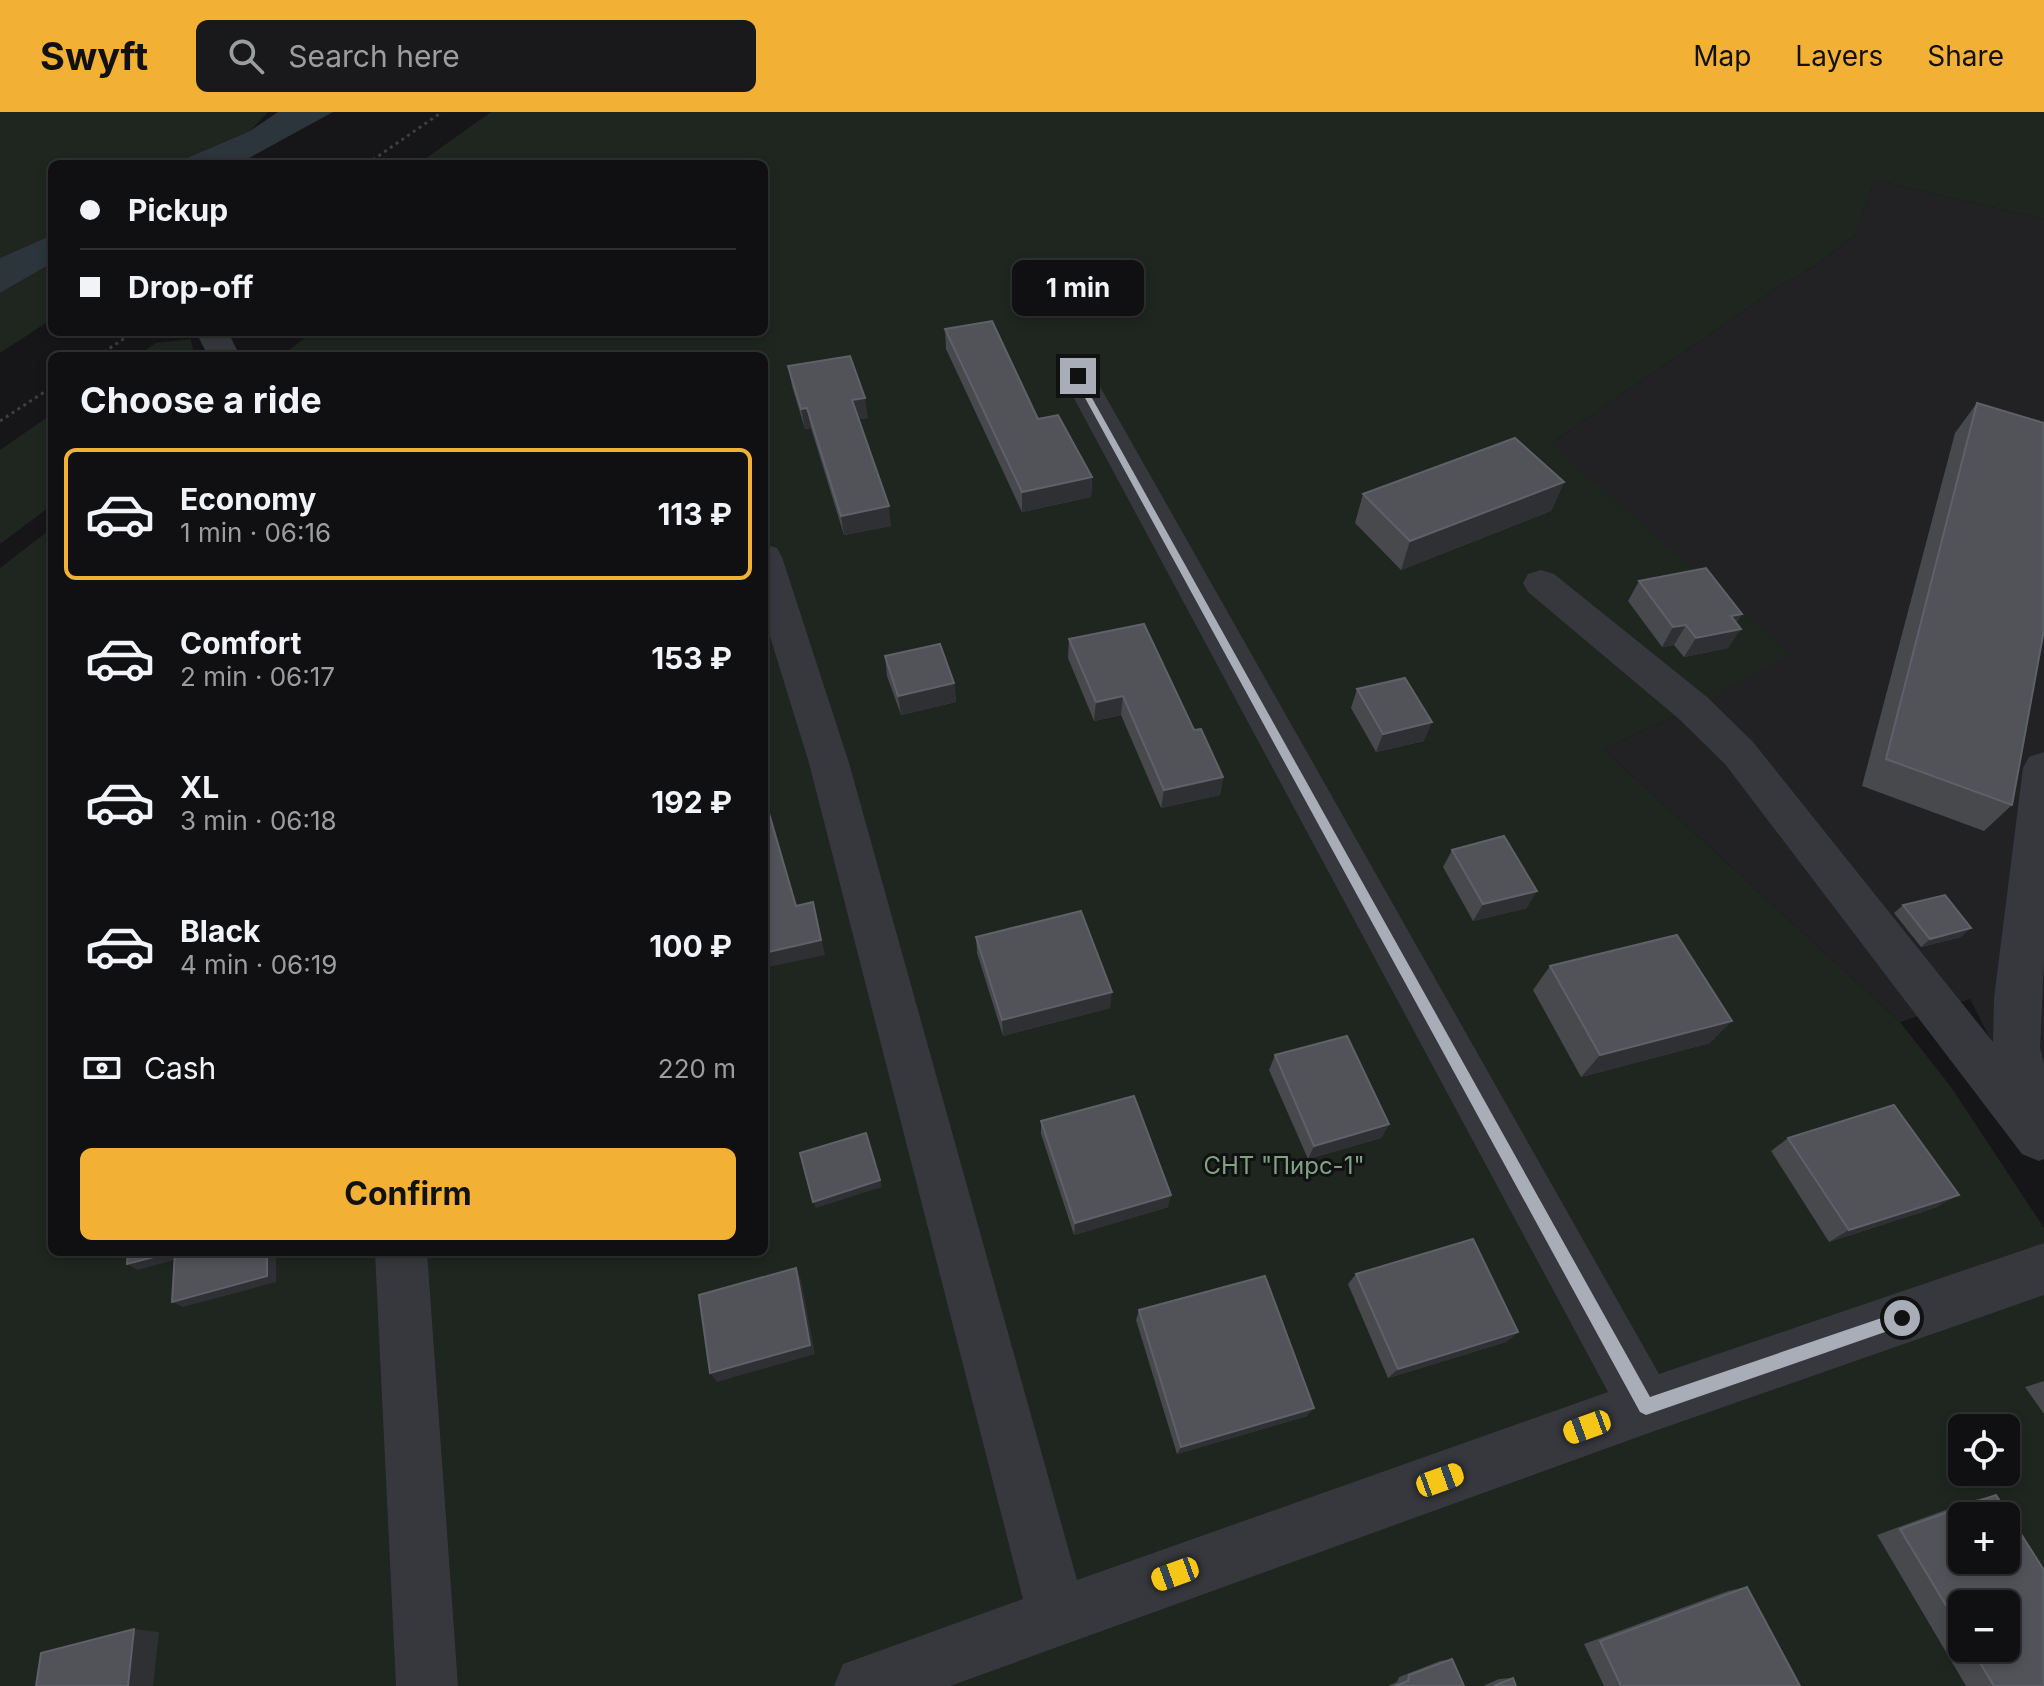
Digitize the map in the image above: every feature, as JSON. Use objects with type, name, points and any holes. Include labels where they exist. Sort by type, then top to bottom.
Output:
[{"type":"lane","points":[[1078,376],[1646,1406]]},
{"type":"lane","points":[[768,570],[829,763],[1057,1616]]},
{"type":"lane","points":[[1541,583],[1693,708],[1739,753],[2042,1141]]},
{"type":"lane","points":[[2042,1141],[2016,1048],[2016,1010],[2044,768]]},
{"type":"lane","points":[[401,1256],[427,1686]]},
{"type":"lane","points":[[865,1686],[1646,1406],[2044,1269]]},
{"type":"path","points":[[373,160],[442,112]]},
{"type":"path","points":[[104,352],[128,336]]},
{"type":"path","points":[[0,421],[48,390]]},
{"type":"shaded area","points":[[278,112],[333,112],[245,160],[182,160],[250,131]]},
{"type":"shaded area","points":[[1875,180],[2044,219],[2044,1145],[1970,999],[1900,1022],[1603,749],[1693,708],[1551,443],[1781,285],[1816,265],[1855,235]]},
{"type":"shaded area","points":[[48,237],[48,265],[0,293],[0,258]]},
{"type":"green space","points":[[0,112],[268,112],[250,131],[182,160],[48,160],[48,237],[0,258]]},
{"type":"green space","name":"СНТ \"Пирс-1\"","points":[[491,112],[2044,112],[2044,219],[1875,180],[1855,235],[1816,265],[1781,285],[1551,443],[1790,654],[1693,708],[1603,749],[1900,1022],[1951,1087],[2044,1228],[2044,1686],[0,1686],[0,568],[48,531],[48,1256],[768,1256],[768,352],[286,352],[308,336],[768,336],[768,160],[424,160]]},
{"type":"green space","points":[[48,265],[48,322],[0,353],[0,293]]},
{"type":"green space","points":[[191,339],[193,352],[143,352],[156,343]]},
{"type":"green space","points":[[48,417],[48,508],[0,544],[0,450]]},
{"type":"building","points":[[992,321],[1038,419],[1058,415],[1092,477],[1022,492],[945,329]]},
{"type":"building","points":[[850,356],[865,398],[852,400],[889,506],[841,516],[807,408],[801,409],[788,366]]},
{"type":"building","points":[[1977,403],[2044,423],[2044,630],[2012,805],[1886,759]]},
{"type":"building","points":[[1515,438],[1564,482],[1410,541],[1363,494]]},
{"type":"building","points":[[1706,568],[1742,614],[1731,616],[1741,629],[1696,638],[1686,625],[1673,627],[1639,581]]},
{"type":"building","points":[[1144,624],[1194,730],[1201,729],[1223,777],[1164,790],[1123,696],[1096,702],[1069,639]]},
{"type":"building","points":[[940,644],[954,683],[898,696],[885,656]]},
{"type":"building","points":[[1405,678],[1432,722],[1383,734],[1357,689]]},
{"type":"building","points":[[768,810],[796,906],[813,902],[821,940],[768,952]]},
{"type":"building","points":[[1504,836],[1537,891],[1483,904],[1452,850]]},
{"type":"building","points":[[1945,895],[1971,928],[1930,939],[1903,905]]},
{"type":"building","points":[[1081,911],[1112,992],[1002,1020],[976,937]]},
{"type":"building","points":[[1677,935],[1732,1021],[1600,1055],[1550,966]]},
{"type":"building","points":[[1347,1036],[1389,1124],[1314,1146],[1275,1055]]},
{"type":"building","points":[[1134,1096],[1171,1195],[1075,1223],[1041,1121]]},
{"type":"building","points":[[1894,1105],[1959,1195],[1849,1230],[1788,1138]]},
{"type":"building","points":[[866,1133],[880,1180],[813,1202],[800,1153]]},
{"type":"building","points":[[1473,1239],[1518,1332],[1398,1369],[1356,1274]]},
{"type":"building","points":[[128,1256],[158,1256],[127,1264]]},
{"type":"building","points":[[175,1256],[267,1256],[267,1276],[172,1302]]},
{"type":"building","points":[[796,1268],[810,1345],[710,1373],[699,1295]]},
{"type":"building","points":[[1265,1276],[1314,1408],[1181,1447],[1139,1310]]},
{"type":"building","points":[[1996,1495],[2000,1502],[1976,1502]]},
{"type":"building","points":[[1948,1512],[1948,1574],[2020,1574],[2020,1532],[2044,1570],[2044,1686],[1994,1686],[1979,1662],[2020,1662],[2020,1590],[1948,1590],[1948,1609],[1900,1529]]},
{"type":"building","points":[[1747,1587],[1800,1686],[1621,1686],[1600,1641]]},
{"type":"building","points":[[134,1629],[128,1686],[36,1686],[41,1653]]},
{"type":"building","points":[[1452,1659],[1464,1686],[1395,1686],[1408,1681],[1409,1675]]},
{"type":"building","points":[[1513,1678],[1516,1686],[1494,1686]]},
{"type":"route","points":[[1078,376],[1646,1406],[1902,1318]]}]
